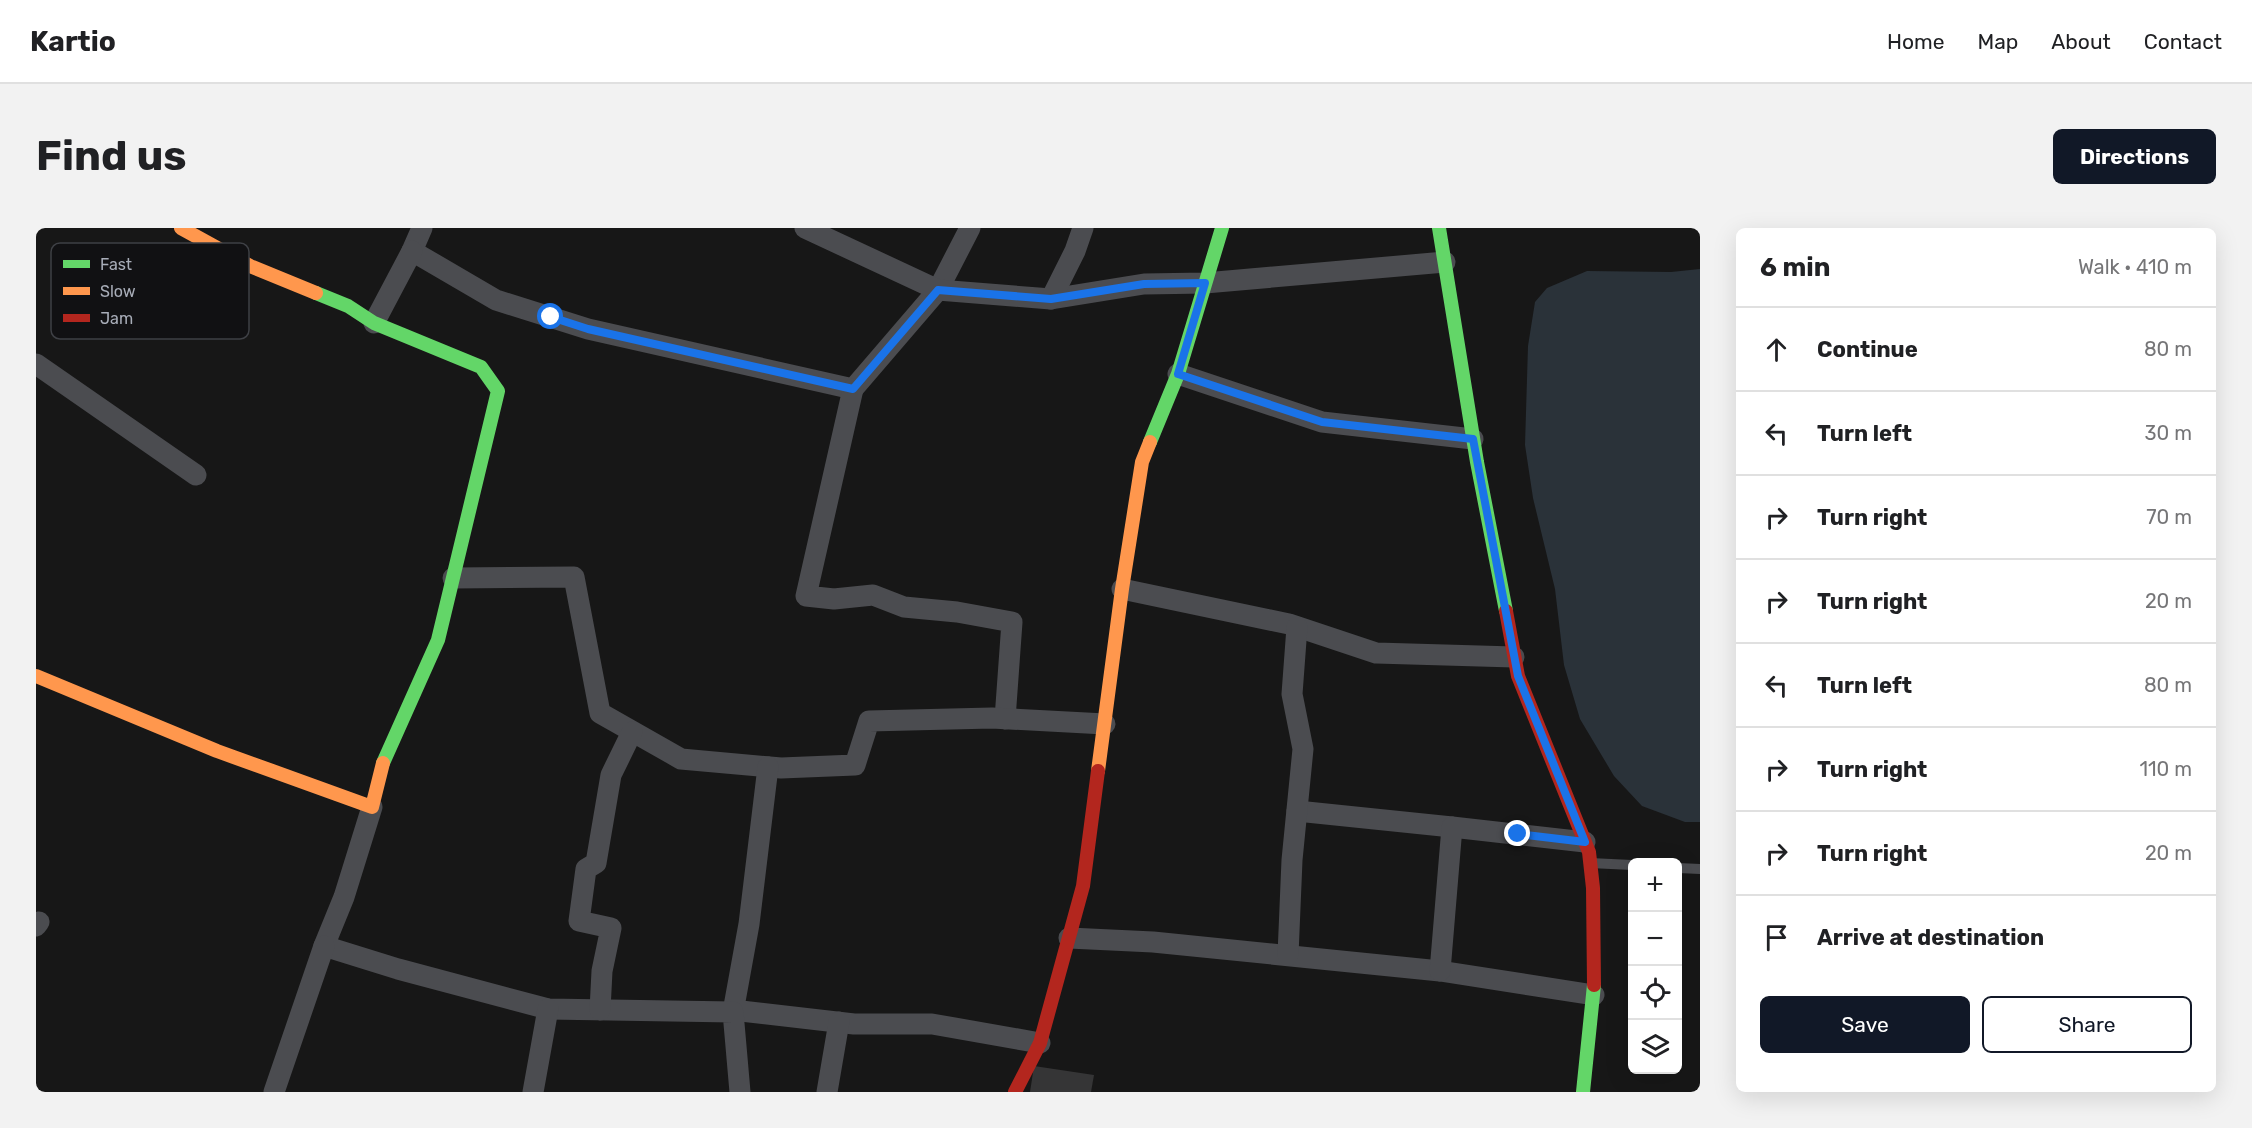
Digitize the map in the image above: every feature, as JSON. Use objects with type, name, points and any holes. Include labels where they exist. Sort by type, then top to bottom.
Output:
[{"type":"street","points":[[181,228],[208,243]]},
{"type":"street","points":[[374,323],[422,228]]},
{"type":"street","points":[[805,228],[938,290],[1051,299],[1144,284],[1205,283],[1445,262]]},
{"type":"street","points":[[970,228],[938,290],[853,389],[806,596],[834,599],[873,595],[904,607],[957,612],[1012,622],[1005,719]]},
{"type":"street","points":[[1051,299],[1075,251],[1083,228]]},
{"type":"street","points":[[1015,1092],[1040,1043],[1083,886],[1122,590],[1142,462],[1178,374],[1222,228]]},
{"type":"street","points":[[1439,228],[1473,439],[1518,676],[1585,842],[1590,862],[1593,888],[1594,994],[1583,1092]]},
{"type":"street","points":[[412,251],[496,300],[578,326],[853,389]]},
{"type":"street","points":[[249,265],[348,306],[374,323],[481,367],[498,391],[438,640],[384,759],[372,807],[344,897],[324,946],[274,1092]]},
{"type":"street","points":[[36,364],[195,475]]},
{"type":"street","points":[[1178,374],[1322,422],[1473,439]]},
{"type":"street","points":[[453,578],[574,577],[600,713],[681,759],[781,768],[855,765],[870,721],[1005,719],[1106,724]]},
{"type":"street","points":[[1122,590],[1297,627],[1376,653],[1514,657]]},
{"type":"street","points":[[1288,955],[1292,860],[1303,749],[1292,694],[1297,627]]},
{"type":"street","points":[[36,676],[68,687],[122,714],[225,755],[372,807]]},
{"type":"street","points":[[600,1010],[602,970],[611,928],[579,921],[586,869],[596,863],[611,775],[632,732]]},
{"type":"street","points":[[740,1092],[733,1012],[749,924],[768,767]]},
{"type":"street","points":[[1297,811],[1585,842]]},
{"type":"street","points":[[1440,971],[1452,827]]},
{"type":"street","points":[[1069,938],[1153,942],[1440,971],[1594,994]]},
{"type":"street","points":[[324,946],[410,973],[549,1009],[741,1011],[839,1022],[932,1024],[1040,1043]]},
{"type":"street","points":[[533,1092],[549,1009]]},
{"type":"street","points":[[827,1092],[839,1022]]},
{"type":"lane","points":[[1590,862],[1628,865]]},
{"type":"lane","points":[[1682,868],[1700,870]]},
{"type":"shaded area","points":[[1700,269],[1700,822],[1685,822],[1642,806],[1614,776],[1580,719],[1564,665],[1555,589],[1533,498],[1525,445],[1528,346],[1535,302],[1547,288],[1587,271],[1671,272]]},
{"type":"building","points":[[1034,1066],[1094,1075],[1091,1092],[1030,1092]]},
{"type":"traffic: fast","points":[[1150,442],[1178,374],[1222,228]]},
{"type":"traffic: fast","points":[[1439,228],[1477,462],[1506,611]]},
{"type":"traffic: fast","points":[[316,293],[348,306],[374,323],[481,367],[498,391],[438,640],[383,763]]},
{"type":"traffic: fast","points":[[1583,1092],[1594,985]]},
{"type":"traffic: slow","points":[[181,228],[208,243]]},
{"type":"traffic: slow","points":[[249,265],[316,293]]},
{"type":"traffic: slow","points":[[1098,771],[1122,589],[1142,462],[1150,442]]},
{"type":"traffic: slow","points":[[36,676],[217,751],[372,807],[383,763]]},
{"type":"traffic: jam","points":[[1506,611],[1518,676],[1589,852],[1593,888],[1594,985]]},
{"type":"traffic: jam","points":[[1015,1092],[1040,1043],[1083,886],[1098,771]]},
{"type":"route","points":[[551,317],[588,329],[853,389],[938,290],[1051,299],[1144,284],[1205,283],[1178,374],[1322,422],[1473,439],[1518,676],[1585,842],[1518,834]]}]
